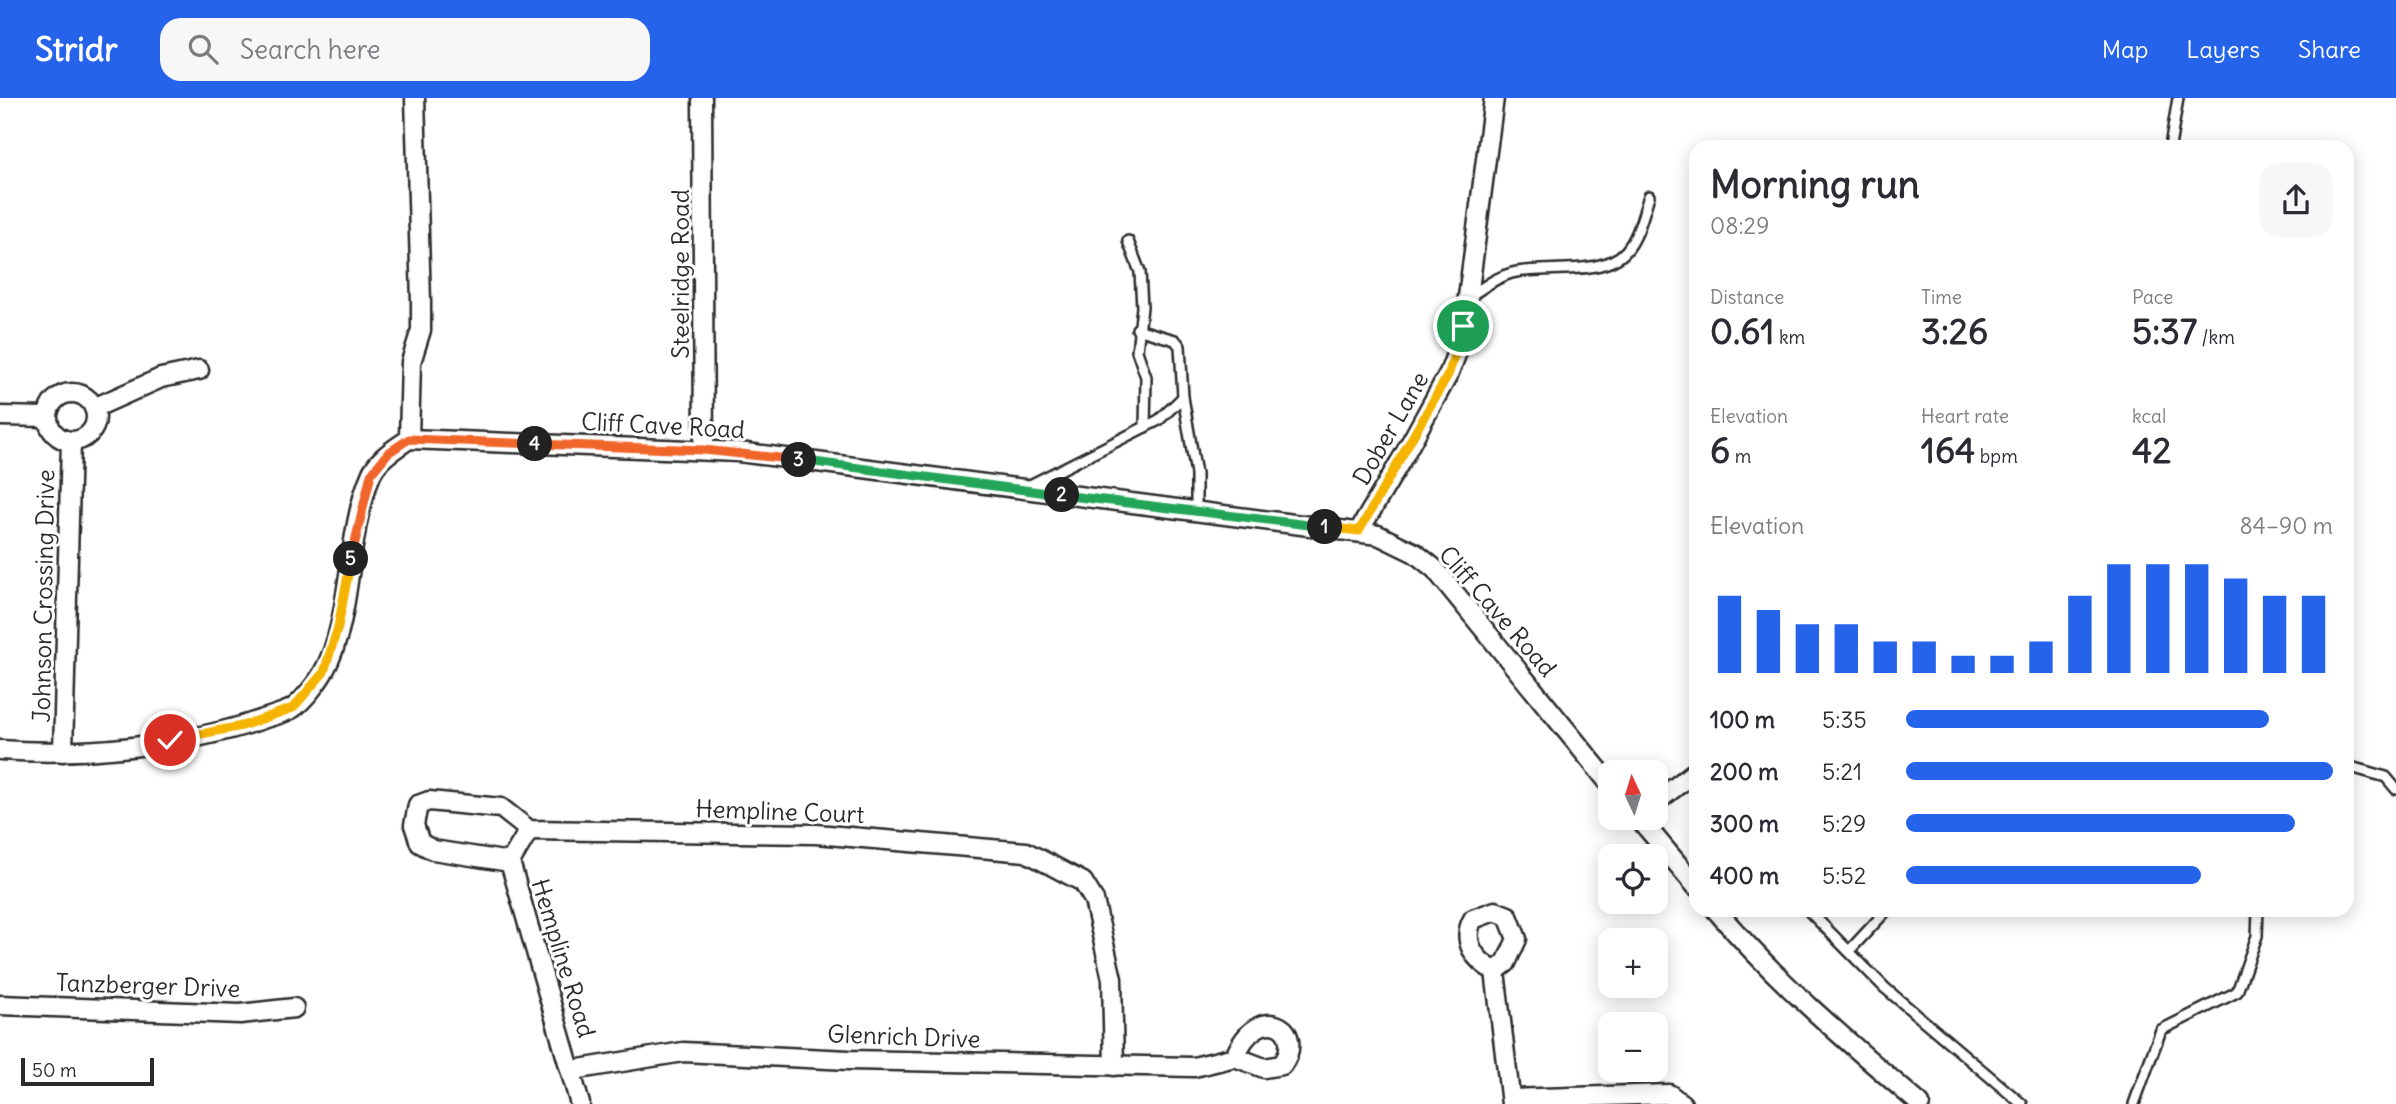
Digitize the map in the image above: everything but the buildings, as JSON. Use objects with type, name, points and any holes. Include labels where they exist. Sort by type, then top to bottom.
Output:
[{"type":"street","points":[[0,750],[63,752],[170,740],[242,726],[293,708],[324,672],[338,627],[371,474],[388,453],[409,439],[411,362],[421,330],[415,98]]},
{"type":"street","name":"Steelridge Road","points":[[702,98],[704,450]]},
{"type":"street","name":"Dober Lane","points":[[1359,531],[1449,373],[1468,297],[1494,98]]},
{"type":"street","points":[[0,415],[47,417],[55,400],[63,395],[81,395],[94,408],[161,378],[199,370]]},
{"type":"street","name":"Johnson Crossing Drive","points":[[47,417],[54,434],[71,441],[89,435],[94,427],[94,408]]},
{"type":"street","name":"Cliff Cave Road","points":[[409,439],[704,450],[1359,531],[1396,543],[1435,569],[1598,768]]},
{"type":"street","name":"Johnson Crossing Drive","points":[[63,752],[71,441]]},
{"type":"street","points":[[1668,793],[1689,776]]},
{"type":"street","points":[[510,862],[433,850],[420,842],[414,825],[418,805],[429,800],[501,808],[529,830]]},
{"type":"street","name":"Hempline Road","points":[[529,830],[510,862],[573,1070],[580,1104]]},
{"type":"street","name":"Hempline Court","points":[[529,830],[816,834],[1026,852],[1083,882],[1094,900],[1112,979],[1114,1066]]},
{"type":"street","points":[[1648,830],[1689,878]]},
{"type":"street","points":[[1722,917],[1755,956],[1798,998],[1920,1104]]},
{"type":"street","points":[[1495,971],[1511,1102],[1670,1094],[1682,1104]]},
{"type":"street","name":"Tanzberger Drive","points":[[0,1005],[240,1014],[294,1008]]},
{"type":"street","name":"Glenrich Drive","points":[[573,1070],[683,1052],[1194,1067],[1235,1057]]},
{"type":"lane","points":[[2171,140],[2178,98]]},
{"type":"lane","points":[[1468,297],[1510,273],[1580,267],[1613,260],[1626,251],[1635,236],[1649,196]]},
{"type":"lane","points":[[1128,241],[1140,272],[1142,307],[1137,329],[1137,351],[1146,377],[1145,427]]},
{"type":"lane","points":[[1137,329],[1175,340],[1180,346],[1182,397],[1196,474],[1196,512]]},
{"type":"lane","points":[[1021,490],[1159,420],[1182,397]]},
{"type":"lane","points":[[2354,768],[2386,777],[2396,789]]},
{"type":"lane","points":[[1816,917],[1885,988],[2022,1104]]},
{"type":"lane","points":[[1849,951],[1881,917]]},
{"type":"lane","points":[[2134,1104],[2161,1030],[2237,992],[2257,936],[2258,917]]},
{"type":"route","points":[[170,740],[242,726],[293,708],[324,672],[338,627],[371,474],[388,453],[409,439],[739,452],[1359,531],[1449,373],[1463,326]]}]
